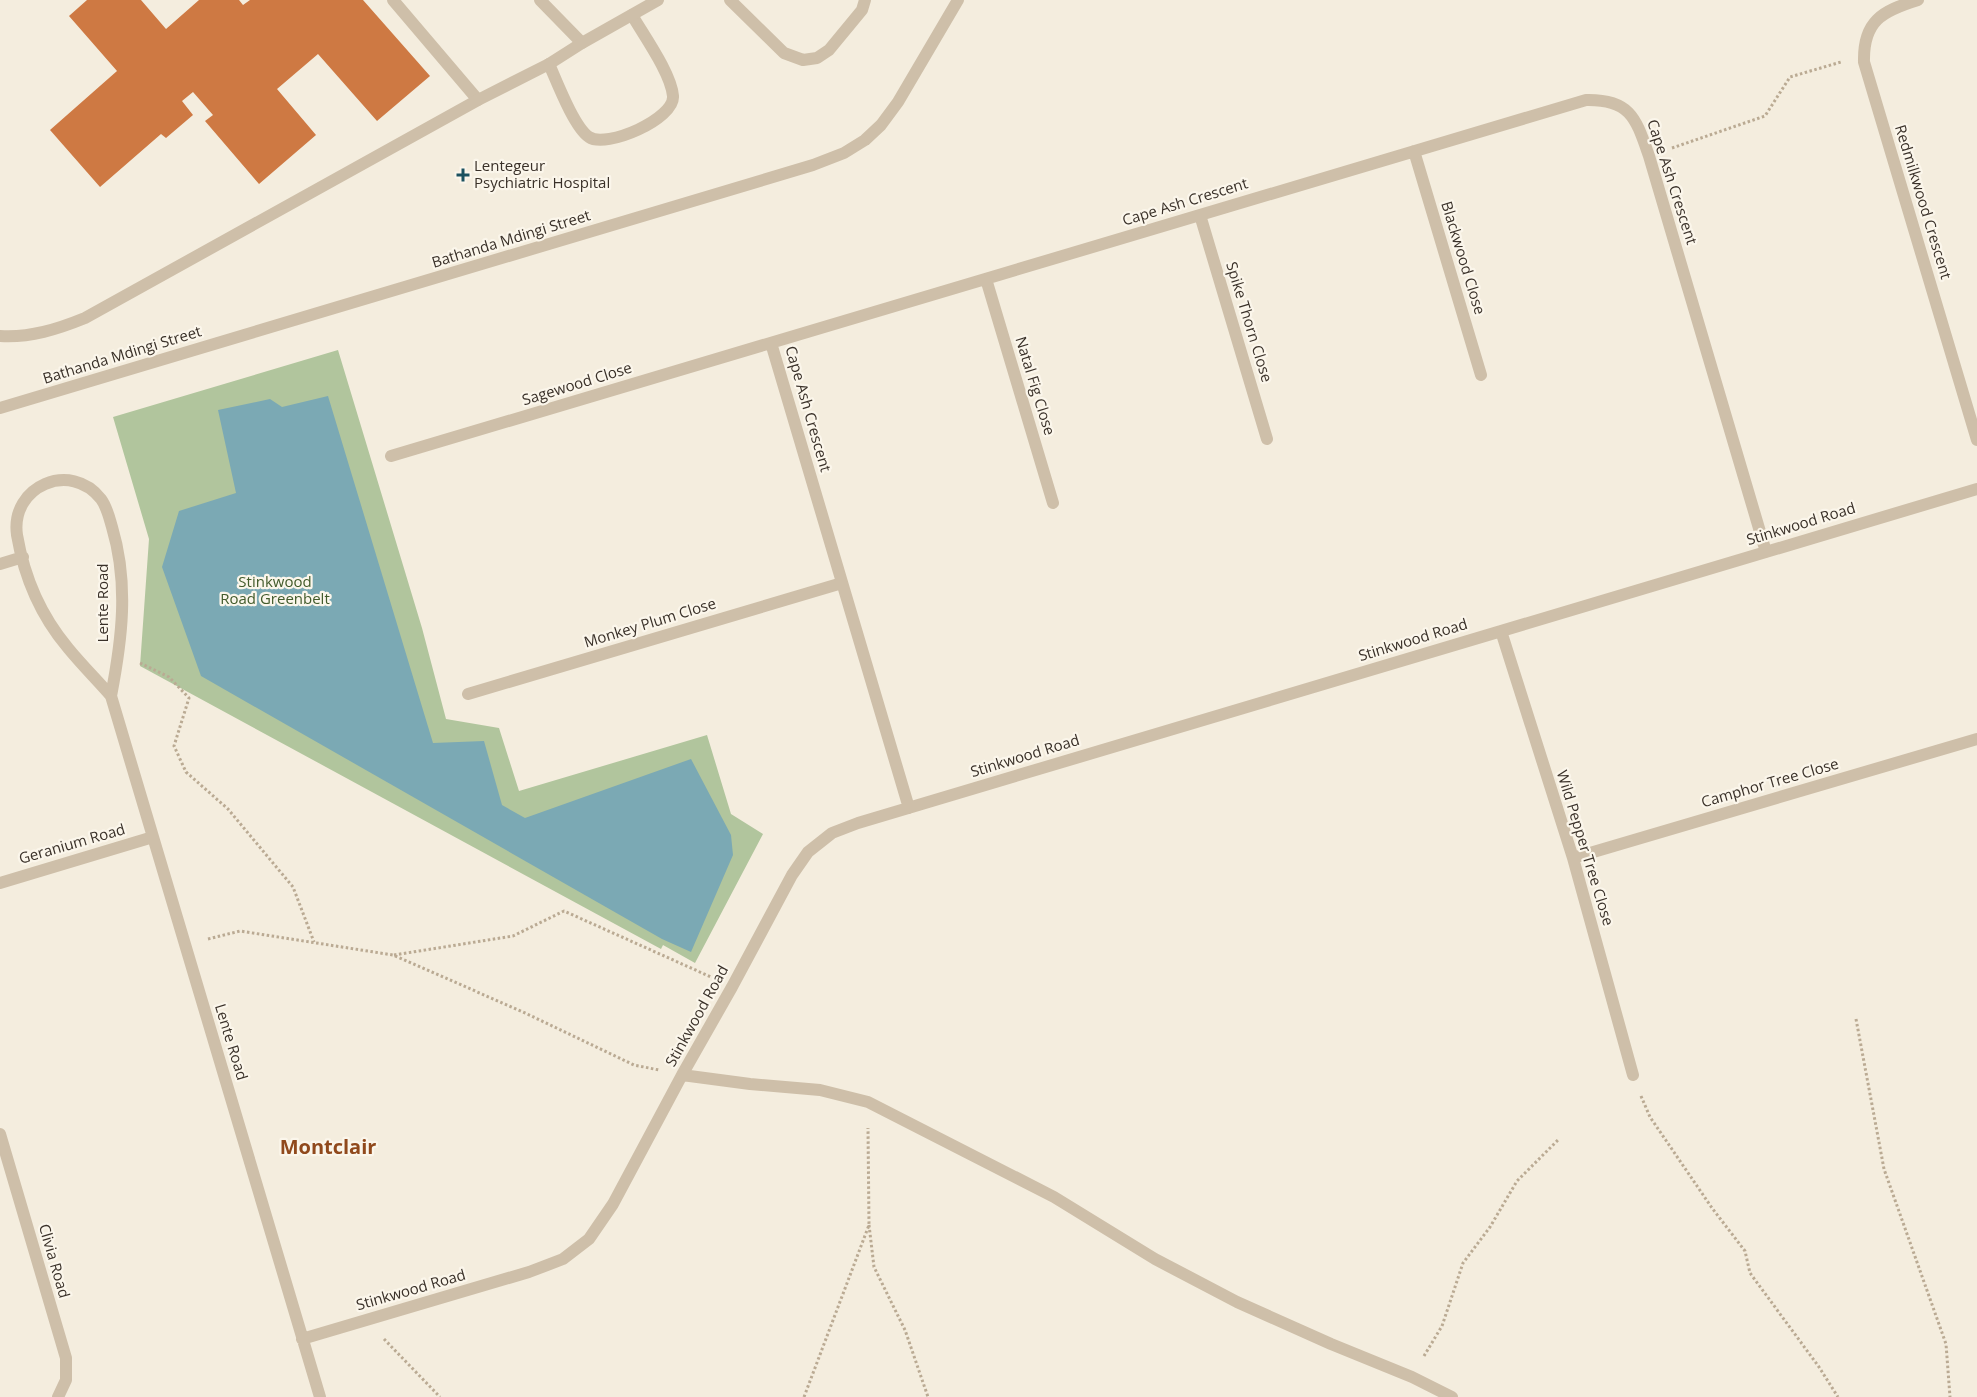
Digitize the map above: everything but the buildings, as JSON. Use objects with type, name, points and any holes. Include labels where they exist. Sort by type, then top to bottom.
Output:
[{"type":"street","points":[[394,0],[478,100]]},
{"type":"street","points":[[540,0],[582,43]]},
{"type":"street","points":[[0,336],[14,337],[40,332],[63,327],[85,318],[478,100],[549,64],[658,0]]},
{"type":"street","points":[[730,0],[784,53],[803,60],[817,58],[829,50],[862,10],[865,0]]},
{"type":"street","name":"Bathanda Mdingi Street","points":[[0,408],[813,166],[844,153],[865,140],[881,126],[898,102],[958,0]]},
{"type":"street","name":"Redmilkwood Crescent","points":[[1918,0],[1886,12],[1876,20],[1868,32],[1864,46],[1864,62],[1977,440]]},
{"type":"street","points":[[549,64],[580,129],[596,141],[612,140],[659,119],[670,109],[674,98],[670,79],[632,15]]},
{"type":"street","name":"Cape Ash Crescent","points":[[909,808],[772,343],[1414,151],[1586,100],[1603,100],[1622,106],[1636,120],[1650,156],[1766,552]]},
{"type":"street","name":"Blackwood Close","points":[[1414,151],[1481,375]]},
{"type":"street","name":"Spike Thorn Close","points":[[1200,215],[1267,439]]},
{"type":"street","name":"Natal Fig Close","points":[[986,279],[1053,503]]},
{"type":"street","name":"Sagewood Close","points":[[391,456],[772,343]]},
{"type":"street","name":"Lente Road","points":[[111,696],[122,621],[120,552],[107,510],[102,500],[93,491],[83,484],[71,480],[47,482],[35,488],[26,498],[16,522],[17,534],[29,582],[53,628],[68,648],[111,696],[320,1397]]},
{"type":"street","name":"Stinkwood Road","points":[[302,1339],[529,1272],[563,1259],[589,1239],[613,1204],[792,875],[808,852],[832,833],[858,823],[1977,489]]},
{"type":"street","points":[[0,564],[23,557]]},
{"type":"street","name":"Monkey Plum Close","points":[[468,694],[842,583]]},
{"type":"street","name":"Wild Pepper Tree Close","points":[[1501,631],[1573,858],[1632,1075]]},
{"type":"street","name":"Camphor Tree Close","points":[[1573,858],[1977,739]]},
{"type":"street","name":"Geranium Road","points":[[0,883],[153,837]]},
{"type":"street","points":[[682,1075],[750,1084],[820,1090],[868,1102],[1054,1197],[1155,1259],[1237,1302],[1330,1344],[1412,1377],[1452,1397]]},
{"type":"street","name":"Clivia Road","points":[[0,1134],[66,1358],[66,1380],[58,1397]]},
{"type":"path","points":[[1650,156],[1766,116],[1790,77],[1843,61],[1864,62]]},
{"type":"path","points":[[118,656],[148,666],[169,677],[189,698],[174,746],[186,772],[228,809],[293,887],[314,943]]},
{"type":"path","points":[[393,955],[513,936],[564,911],[732,987]]},
{"type":"path","points":[[185,945],[240,931],[393,955],[523,1012],[634,1065],[682,1075]]},
{"type":"path","points":[[1856,1020],[1884,1169],[1946,1344],[1950,1397]]},
{"type":"path","points":[[868,1102],[869,1225],[874,1267],[905,1330],[928,1397]]},
{"type":"path","points":[[1650,1118],[1712,1208],[1745,1251],[1750,1274],[1819,1367],[1838,1397]]},
{"type":"path","points":[[1412,1377],[1442,1326],[1463,1263],[1490,1227],[1517,1181],[1559,1139]]},
{"type":"path","points":[[804,1397],[869,1225]]},
{"type":"path","points":[[366,1320],[440,1397]]},
{"type":"green space","name":"Stinkwood Road Greenbelt","points":[[338,350],[422,628],[446,719],[499,728],[519,791],[707,735],[731,814],[763,834],[695,963],[663,945],[661,949],[140,666],[149,539],[113,417]]},
{"type":"water","name":"Stinkwood Road Greenbelt","points":[[328,396],[433,743],[484,741],[502,805],[525,818],[691,759],[731,835],[733,855],[691,952],[662,939],[201,676],[162,567],[179,511],[236,493],[218,410],[270,399],[282,407]]},
{"type":"place","name":"Lentegeur Psychiatric Hospital","points":[[463,175]]},
{"type":"district","name":"Montclair","points":[[328,1147]]}]
